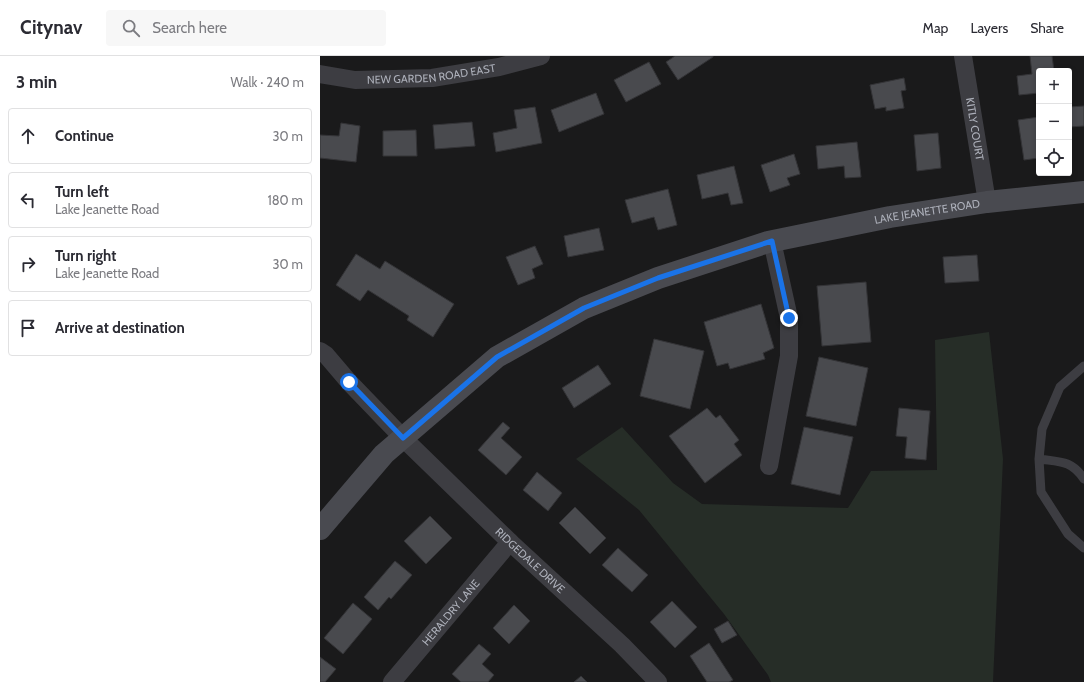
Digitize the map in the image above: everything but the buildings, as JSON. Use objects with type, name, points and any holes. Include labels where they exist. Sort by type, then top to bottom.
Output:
[{"type":"street","name":"NEW GARDEN ROAD EAST","points":[[320,74],[355,80],[432,78],[499,67],[539,56]]},
{"type":"street","name":"KITLY COURT","points":[[963,56],[987,202]]},
{"type":"street","name":"LAKE JEANETTE ROAD","points":[[320,529],[384,454],[497,357],[584,308],[658,278],[772,241],[890,217],[987,202],[1084,192]]},
{"type":"street","points":[[769,466],[790,356],[789,318],[772,241]]},
{"type":"street","name":"RIDGEDALE DRIVE","points":[[320,351],[326,355],[349,382],[403,438],[510,542],[622,645],[658,682]]},
{"type":"street","name":"HERALDRY LANE","points":[[392,682],[510,542]]},
{"type":"lane","points":[[1084,366],[1060,387],[1042,429],[1039,459],[1041,492],[1068,534],[1084,548]]},
{"type":"lane","points":[[1039,459],[1064,462],[1077,469],[1084,479]]},
{"type":"shaded area","points":[[989,332],[1003,459],[993,682],[771,682],[768,675],[724,614],[639,510],[576,459],[622,427],[673,483],[702,504],[848,508],[871,471],[937,470],[935,340]]},
{"type":"route","points":[[349,382],[403,438],[497,357],[584,308],[658,278],[772,241],[789,318]]}]
